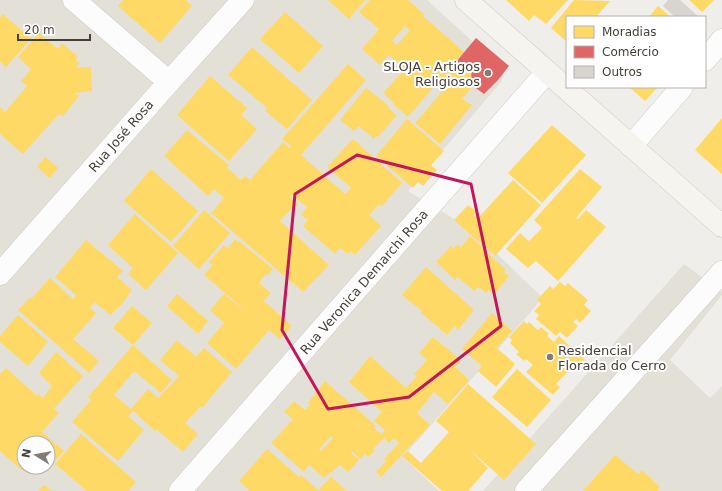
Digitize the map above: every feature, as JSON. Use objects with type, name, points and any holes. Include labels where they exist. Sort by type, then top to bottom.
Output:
[{"type":"main road","points":[[466,0],[722,226]]},
{"type":"street","points":[[74,0],[169,82]]},
{"type":"street","name":"Rua José Rosa","points":[[0,274],[243,0]]},
{"type":"street","points":[[706,59],[722,40]]},
{"type":"street","name":"Rua Veronica Demarchi Rosa","points":[[180,491],[546,72]]},
{"type":"street","points":[[631,146],[681,88]]},
{"type":"street","points":[[526,491],[722,272]]},
{"type":"highlighted area","points":[[357,155],[471,184],[501,326],[409,397],[328,409],[282,330],[295,194]]},
{"type":"shaded area","points":[[0,0],[427,0],[504,70],[501,82],[408,191],[471,229],[543,298],[403,457],[439,491],[0,491]]},
{"type":"shaded area","points":[[684,264],[722,292],[722,295],[670,360],[710,398],[722,386],[722,491],[483,491]]},
{"type":"building: Moradias","points":[[123,0],[186,0],[192,6],[160,43],[118,6]]},
{"type":"building: Moradias","points":[[328,0],[365,0],[349,19]]},
{"type":"building: Moradias","points":[[370,0],[408,0],[424,14],[423,16],[464,52],[456,62],[472,63],[471,82],[473,86],[462,99],[472,105],[440,144],[415,123],[442,92],[435,85],[408,117],[393,104],[394,103],[383,93],[405,69],[389,55],[380,65],[362,49],[379,29],[359,12]],"holes":[[[405,26],[410,30],[397,45],[392,41]]]},
{"type":"building: Moradias","points":[[506,0],[568,0],[546,24],[534,15],[529,21]]},
{"type":"building: Moradias","points":[[574,0],[610,1],[597,16],[566,16],[566,41],[551,28]]},
{"type":"building: Moradias","points":[[689,0],[714,0],[702,12]]},
{"type":"building: Moradias","points":[[658,6],[670,16],[650,16]]},
{"type":"building: Moradias","points":[[285,12],[323,46],[299,73],[260,39]]},
{"type":"building: Moradias","points":[[3,14],[31,39],[6,67],[0,62],[0,17]]},
{"type":"building: Moradias","points":[[39,33],[58,49],[62,43],[78,57],[76,60],[79,63],[76,68],[91,67],[92,91],[74,93],[79,96],[63,116],[59,114],[23,154],[0,134],[0,107],[5,112],[27,86],[21,81],[31,69],[18,57]]},
{"type":"building: Moradias","points":[[252,47],[312,100],[287,129],[265,111],[267,108],[228,75]]},
{"type":"building: Moradias","points":[[348,64],[366,80],[301,155],[345,194],[351,188],[327,167],[353,139],[402,183],[382,206],[379,204],[369,215],[381,226],[355,255],[350,251],[348,254],[340,248],[335,254],[303,226],[308,220],[301,215],[307,207],[292,195],[290,197],[298,204],[280,221],[329,265],[303,292],[211,213],[224,198],[214,189],[208,196],[164,156],[187,130],[229,165],[227,168],[241,180],[245,176],[250,180],[283,142],[290,148],[291,146],[282,139]]},
{"type":"building: Moradias","points":[[210,76],[247,108],[241,115],[257,129],[229,161],[177,115]]},
{"type":"building: Moradias","points":[[366,88],[389,106],[388,108],[397,115],[378,137],[376,136],[374,139],[359,126],[354,131],[340,120]]},
{"type":"building: Moradias","points":[[630,88],[657,88],[645,101]]},
{"type":"building: Moradias","points":[[722,118],[722,174],[695,150]]},
{"type":"building: Moradias","points":[[407,119],[444,151],[431,165],[437,170],[423,186],[418,182],[413,188],[376,156]]},
{"type":"building: Moradias","points":[[552,125],[586,155],[542,203],[508,173]]},
{"type":"building: Moradias","points":[[45,157],[58,168],[50,178],[37,167]]},
{"type":"building: Moradias","points":[[151,169],[198,211],[171,242],[124,201]]},
{"type":"building: Moradias","points":[[580,169],[602,187],[576,218],[578,219],[586,210],[606,227],[558,281],[536,261],[528,268],[506,249],[520,233],[529,241],[542,228],[534,220]]},
{"type":"building: Moradias","points":[[513,180],[541,205],[495,256],[454,220],[468,205],[477,212],[473,216],[479,217]]},
{"type":"building: Moradias","points":[[204,210],[230,233],[199,269],[173,246]]},
{"type":"building: Moradias","points":[[135,214],[178,253],[146,290],[128,274],[133,268],[108,245]]},
{"type":"building: Moradias","points":[[470,236],[506,270],[504,272],[509,276],[494,295],[488,290],[486,293],[478,287],[474,291],[458,277],[455,280],[436,262],[451,246],[453,249],[458,244],[461,247]]},
{"type":"building: Moradias","points":[[235,239],[273,269],[268,275],[266,274],[259,283],[271,293],[264,301],[292,326],[280,339],[269,330],[236,369],[207,343],[224,323],[210,310],[224,294],[240,307],[242,306],[240,306],[204,275],[213,265],[209,262],[224,245],[228,248]]},
{"type":"building: Moradias","points":[[86,240],[123,271],[117,277],[132,290],[122,304],[110,315],[95,302],[90,308],[96,313],[73,339],[99,361],[89,373],[18,310],[29,298],[31,299],[50,278],[73,299],[76,295],[55,277]]},
{"type":"building: Moradias","points":[[426,267],[474,310],[458,330],[455,326],[447,335],[420,312],[422,311],[402,295]]},
{"type":"building: Moradias","points":[[560,282],[565,286],[568,283],[588,300],[584,305],[591,311],[580,323],[576,319],[573,322],[578,326],[567,338],[560,332],[556,336],[536,319],[539,315],[534,311],[541,304],[537,300],[550,286],[553,289]]},
{"type":"building: Moradias","points":[[177,294],[208,321],[198,334],[167,306]]},
{"type":"building: Moradias","points":[[132,306],[152,323],[133,345],[113,328]]},
{"type":"building: Moradias","points":[[492,313],[512,331],[497,348],[515,364],[496,387],[478,371],[482,366],[462,349]]},
{"type":"building: Moradias","points":[[18,315],[48,342],[28,366],[0,342],[0,336]]},
{"type":"building: Moradias","name":"Residencial Florada do Cerro","points":[[524,321],[527,324],[529,322],[538,330],[541,327],[549,334],[547,336],[554,342],[559,336],[585,360],[578,368],[574,365],[556,384],[560,387],[553,395],[526,372],[533,365],[526,359],[524,361],[516,354],[519,352],[510,343],[512,340],[509,337]]},
{"type":"building: Moradias","points":[[433,337],[461,360],[455,367],[469,380],[448,404],[434,392],[417,413],[430,425],[381,477],[376,472],[386,461],[384,459],[399,443],[394,438],[389,443],[384,438],[373,449],[375,450],[369,457],[365,454],[360,459],[352,451],[351,453],[359,460],[348,472],[340,465],[324,478],[309,465],[304,472],[271,443],[293,419],[284,412],[294,401],[305,410],[310,405],[308,403],[325,381],[376,426],[373,428],[382,434],[385,430],[374,421],[382,412],[349,382],[370,356],[406,388],[417,376],[414,374],[427,360],[419,353]],"holes":[[[331,436],[333,438],[321,451],[319,449]]]},
{"type":"building: Moradias","points":[[177,340],[196,357],[204,348],[232,372],[203,407],[201,406],[185,423],[198,434],[183,452],[156,429],[155,431],[133,411],[128,416],[144,430],[118,461],[72,422],[91,400],[88,397],[133,345],[172,380],[161,393],[134,371],[114,395],[131,409],[148,389],[158,398],[179,376],[160,360]]},
{"type":"building: Moradias","points":[[56,352],[83,376],[54,409],[59,413],[42,432],[45,435],[16,435],[16,465],[0,451],[0,374],[6,368],[36,395],[38,394],[43,398],[52,386],[39,373]]},
{"type":"building: Moradias","points":[[517,369],[551,400],[527,427],[492,397]]},
{"type":"building: Moradias","points":[[468,384],[536,444],[504,480],[471,451],[488,468],[468,491],[442,491],[402,456],[408,451],[421,463],[449,432],[436,421]]},
{"type":"building: Moradias","points":[[81,434],[136,482],[128,491],[87,491],[56,465],[56,463]]},
{"type":"building: Moradias","points":[[56,444],[64,451],[56,460]]},
{"type":"building: Moradias","points":[[267,449],[299,477],[301,475],[318,490],[331,477],[347,491],[250,491],[239,481]]},
{"type":"building: Moradias","points":[[615,455],[638,474],[642,470],[660,487],[657,491],[583,491]]},
{"type":"building: Moradias","points":[[44,485],[52,491],[38,491]]},
{"type":"building: Comércio","name":"SLOJA - Artigos Religiosos","points":[[476,38],[509,66],[484,94],[473,86],[471,82],[472,63],[456,62]]},
{"type":"building: Outros","points":[[668,0],[680,0],[698,16],[674,16],[663,6]]},
{"type":"place","name":"SLOJA - Artigos Religiosos","points":[[488,73]]},
{"type":"place","name":"Residencial Florada do Cerro","points":[[550,357]]}]
